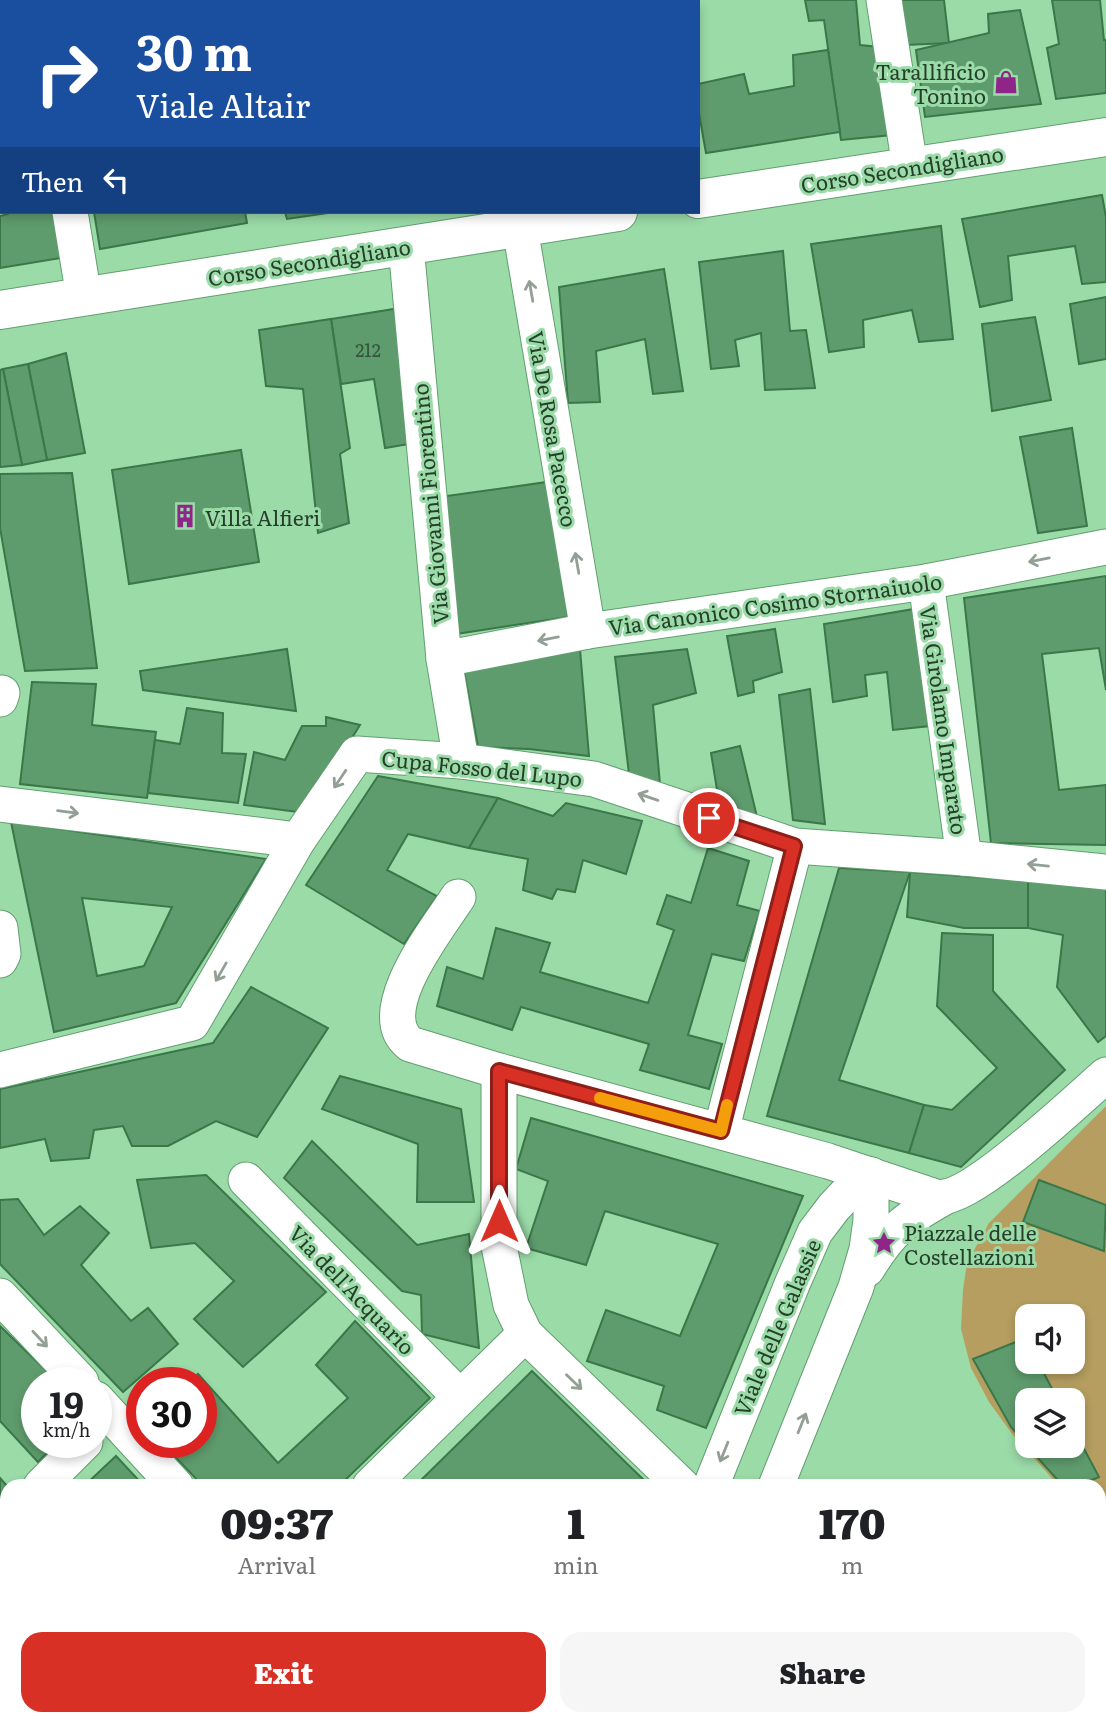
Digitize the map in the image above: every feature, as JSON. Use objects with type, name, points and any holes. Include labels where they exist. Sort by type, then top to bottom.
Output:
[{"type":"main road","name":"Corso Secondigliano","points":[[700,199],[1106,137]]},
{"type":"main road","name":"Corso Secondigliano","points":[[0,310],[596,214]]},
{"type":"street","points":[[884,0],[910,167]]},
{"type":"street","points":[[70,214],[84,297]]},
{"type":"street","name":"Via De Rosa Pacecco","points":[[520,228],[588,631]]},
{"type":"street","name":"Via Giovanni Fiorentino","points":[[406,246],[443,659],[461,761]]},
{"type":"street","name":"Via Canonico Cosimo Stornaiuolo","points":[[443,659],[588,631],[926,582],[1106,547]]},
{"type":"street","name":"Via Girolamo Imparato","points":[[926,582],[964,858]]},
{"type":"street","name":"Cupa Fosso del Lupo","points":[[1,1063],[192,1023],[298,840],[357,754],[461,761],[594,779],[794,846],[964,858],[1106,872]]},
{"type":"street","points":[[0,804],[298,840]]},
{"type":"street","points":[[721,1131],[794,846]]},
{"type":"street","points":[[458,897],[405,982],[398,1000],[397,1022],[405,1040],[410,1044],[828,1161],[943,1198]]},
{"type":"street","points":[[0,928],[4,954],[0,960]]},
{"type":"street","points":[[499,1071],[499,1247],[511,1306],[525,1335],[675,1479]]},
{"type":"street","points":[[856,1287],[882,1244],[910,1216],[1003,1165],[1106,1075]]},
{"type":"street","points":[[779,1479],[856,1287],[867,1249],[871,1220],[871,1175]]},
{"type":"street","name":"Viale delle Galassie","points":[[714,1479],[793,1282],[816,1233],[851,1189],[871,1175]]},
{"type":"street","name":"Via dell'Acquario","points":[[246,1180],[460,1398]]},
{"type":"street","points":[[0,1296],[66,1367]]},
{"type":"street","points":[[377,1479],[525,1335]]},
{"type":"street","points":[[112,1425],[169,1479]]},
{"type":"street","points":[[48,1479],[69,1458]]},
{"type":"shaded area","points":[[1106,1106],[1106,1479],[1053,1479],[1034,1458],[1085,1458],[1085,1388],[1015,1388],[1015,1437],[1013,1435],[989,1402],[971,1368],[961,1329],[967,1263],[989,1223]]},
{"type":"building","points":[[805,0],[856,0],[860,45],[879,47],[892,135],[841,140],[824,20],[809,21]]},
{"type":"building","points":[[899,0],[944,0],[949,43],[906,45]]},
{"type":"building","points":[[1052,0],[1100,0],[1106,40],[1106,93],[1056,99],[1047,48],[1059,44]]},
{"type":"building","points":[[1020,10],[1041,104],[925,117],[916,50],[989,33],[988,14]]},
{"type":"building","points":[[828,50],[840,132],[706,153],[700,119],[700,84],[744,74],[749,94],[794,86],[793,55]]},
{"type":"building","points":[[1102,195],[1106,217],[1106,282],[1082,284],[1075,246],[1008,256],[1012,300],[980,307],[962,219]]},
{"type":"building","points":[[59,214],[67,257],[0,268],[0,216]]},
{"type":"building","points":[[94,214],[245,214],[247,223],[100,249]]},
{"type":"building","points":[[286,214],[321,214],[287,219]]},
{"type":"building","points":[[941,226],[953,339],[919,342],[912,310],[863,320],[864,347],[829,352],[811,244]]},
{"type":"building","points":[[783,251],[790,331],[806,330],[815,388],[765,390],[761,333],[735,340],[739,366],[711,369],[699,262]]},
{"type":"building","points":[[664,269],[683,391],[653,394],[645,339],[596,351],[600,402],[568,403],[559,287]]},
{"type":"building","points":[[1106,297],[1106,359],[1079,364],[1070,304]]},
{"type":"building","points":[[394,309],[415,443],[385,448],[374,379],[341,384],[331,319]]},
{"type":"building","points":[[1035,317],[1051,400],[992,411],[982,324]]},
{"type":"building","points":[[331,319],[350,448],[340,454],[349,523],[318,533],[303,389],[266,386],[259,330]]},
{"type":"building","points":[[66,353],[85,453],[47,460],[28,364]]},
{"type":"building","points":[[28,364],[47,460],[22,465],[3,369]]},
{"type":"building","points":[[3,369],[22,465],[0,467],[0,370]]},
{"type":"building","points":[[1072,428],[1087,526],[1038,533],[1020,437]]},
{"type":"building","name":"Villa Alfieri","points":[[241,450],[259,562],[129,584],[112,470]]},
{"type":"building","points":[[72,473],[97,668],[25,671],[0,528],[0,474]]},
{"type":"building","points":[[547,482],[568,617],[456,634],[439,497]]},
{"type":"building","points":[[1106,576],[1106,690],[1099,648],[1042,654],[1059,790],[1106,785],[1106,845],[991,843],[964,598]]},
{"type":"building","points":[[914,609],[930,726],[893,730],[887,672],[865,675],[867,696],[833,702],[824,624]]},
{"type":"building","points":[[775,629],[782,672],[753,681],[754,692],[738,696],[727,636]]},
{"type":"building","points":[[287,649],[296,711],[143,690],[140,671]]},
{"type":"building","points":[[580,649],[589,756],[529,749],[478,747],[464,671]]},
{"type":"building","points":[[687,649],[696,693],[653,705],[660,784],[629,774],[615,657]]},
{"type":"building","points":[[32,682],[96,684],[92,725],[156,732],[147,798],[20,784]]},
{"type":"building","points":[[810,689],[825,824],[793,820],[779,695]]},
{"type":"building","points":[[187,708],[223,713],[222,753],[246,754],[238,803],[148,793],[155,740],[180,744]]},
{"type":"building","points":[[326,717],[360,725],[305,813],[244,805],[254,752],[285,760],[302,726],[326,726]]},
{"type":"building","points":[[740,746],[757,817],[720,808],[711,753]]},
{"type":"building","points":[[378,776],[498,798],[469,848],[408,834],[387,870],[437,896],[404,944],[306,885]]},
{"type":"building","points":[[498,798],[553,816],[566,803],[642,821],[626,874],[583,860],[575,892],[557,889],[552,899],[523,890],[528,859],[469,848]]},
{"type":"building","points":[[11,822],[266,859],[176,1003],[54,1032]],"holes":[[[82,898],[172,907],[144,966],[97,976]]]},
{"type":"building","points":[[708,848],[749,861],[737,905],[760,911],[744,961],[712,954],[688,1035],[722,1044],[709,1089],[640,1070],[649,1044],[521,1007],[512,1030],[437,1006],[447,967],[483,979],[496,928],[550,943],[540,972],[648,1003],[674,930],[657,924],[667,895],[691,903]]},
{"type":"building","points":[[839,868],[910,872],[839,1080],[924,1105],[909,1153],[767,1116]]},
{"type":"building","points":[[910,872],[1028,881],[1028,928],[964,928],[907,917]]},
{"type":"building","points":[[1028,881],[1106,887],[1106,1036],[1098,1042],[1057,987],[1063,935],[1028,928]]},
{"type":"building","points":[[942,933],[993,935],[993,991],[1065,1070],[961,1167],[909,1153],[924,1105],[952,1110],[997,1068],[937,1006]]},
{"type":"building","points":[[251,987],[328,1028],[257,1137],[216,1121],[168,1146],[132,1146],[123,1126],[94,1130],[89,1158],[51,1161],[45,1139],[0,1148],[0,1089],[213,1043]]},
{"type":"building","points":[[340,1076],[461,1109],[474,1202],[417,1202],[418,1144],[322,1109]]},
{"type":"building","points":[[531,1118],[803,1196],[706,1428],[657,1410],[664,1386],[587,1361],[606,1310],[680,1336],[718,1244],[605,1211],[586,1265],[526,1248],[548,1181],[516,1169]]},
{"type":"building","points":[[312,1141],[417,1245],[469,1234],[479,1348],[422,1334],[421,1295],[402,1291],[284,1178]]},
{"type":"building","points":[[206,1175],[326,1292],[243,1367],[194,1319],[234,1281],[195,1243],[151,1248],[137,1180]]},
{"type":"building","points":[[1039,1180],[1106,1205],[1104,1251],[1023,1222]]},
{"type":"building","points":[[18,1199],[44,1235],[80,1206],[109,1233],[81,1265],[131,1321],[148,1308],[178,1344],[152,1367],[126,1367],[126,1389],[123,1392],[112,1381],[112,1367],[99,1367],[0,1264],[0,1200]]},
{"type":"building","points":[[355,1321],[430,1398],[346,1479],[196,1479],[176,1458],[217,1458],[217,1395],[278,1463],[348,1398],[316,1365]]},
{"type":"building","points":[[0,1326],[42,1367],[21,1367],[21,1444],[0,1421]]},
{"type":"building","points":[[1015,1342],[1015,1374],[1044,1374],[1052,1388],[1015,1388],[1015,1432],[973,1359]]},
{"type":"building","points":[[532,1371],[643,1479],[422,1479]]},
{"type":"building","points":[[1085,1451],[1099,1477],[1094,1479],[1057,1479],[1038,1458],[1085,1458]]},
{"type":"building","points":[[116,1456],[137,1479],[91,1479]]},
{"type":"slow traffic","points":[[600,1098],[721,1131],[727,1105]]},
{"type":"place","name":"Tarallificio Tonino","points":[[1006,82]]},
{"type":"place","name":"Villa Alfieri","points":[[185,516]]},
{"type":"place","name":"Piazzale delle Costellazioni","points":[[884,1243]]},
{"type":"route","points":[[499,1221],[499,1071],[721,1131],[794,846],[709,818]]}]
